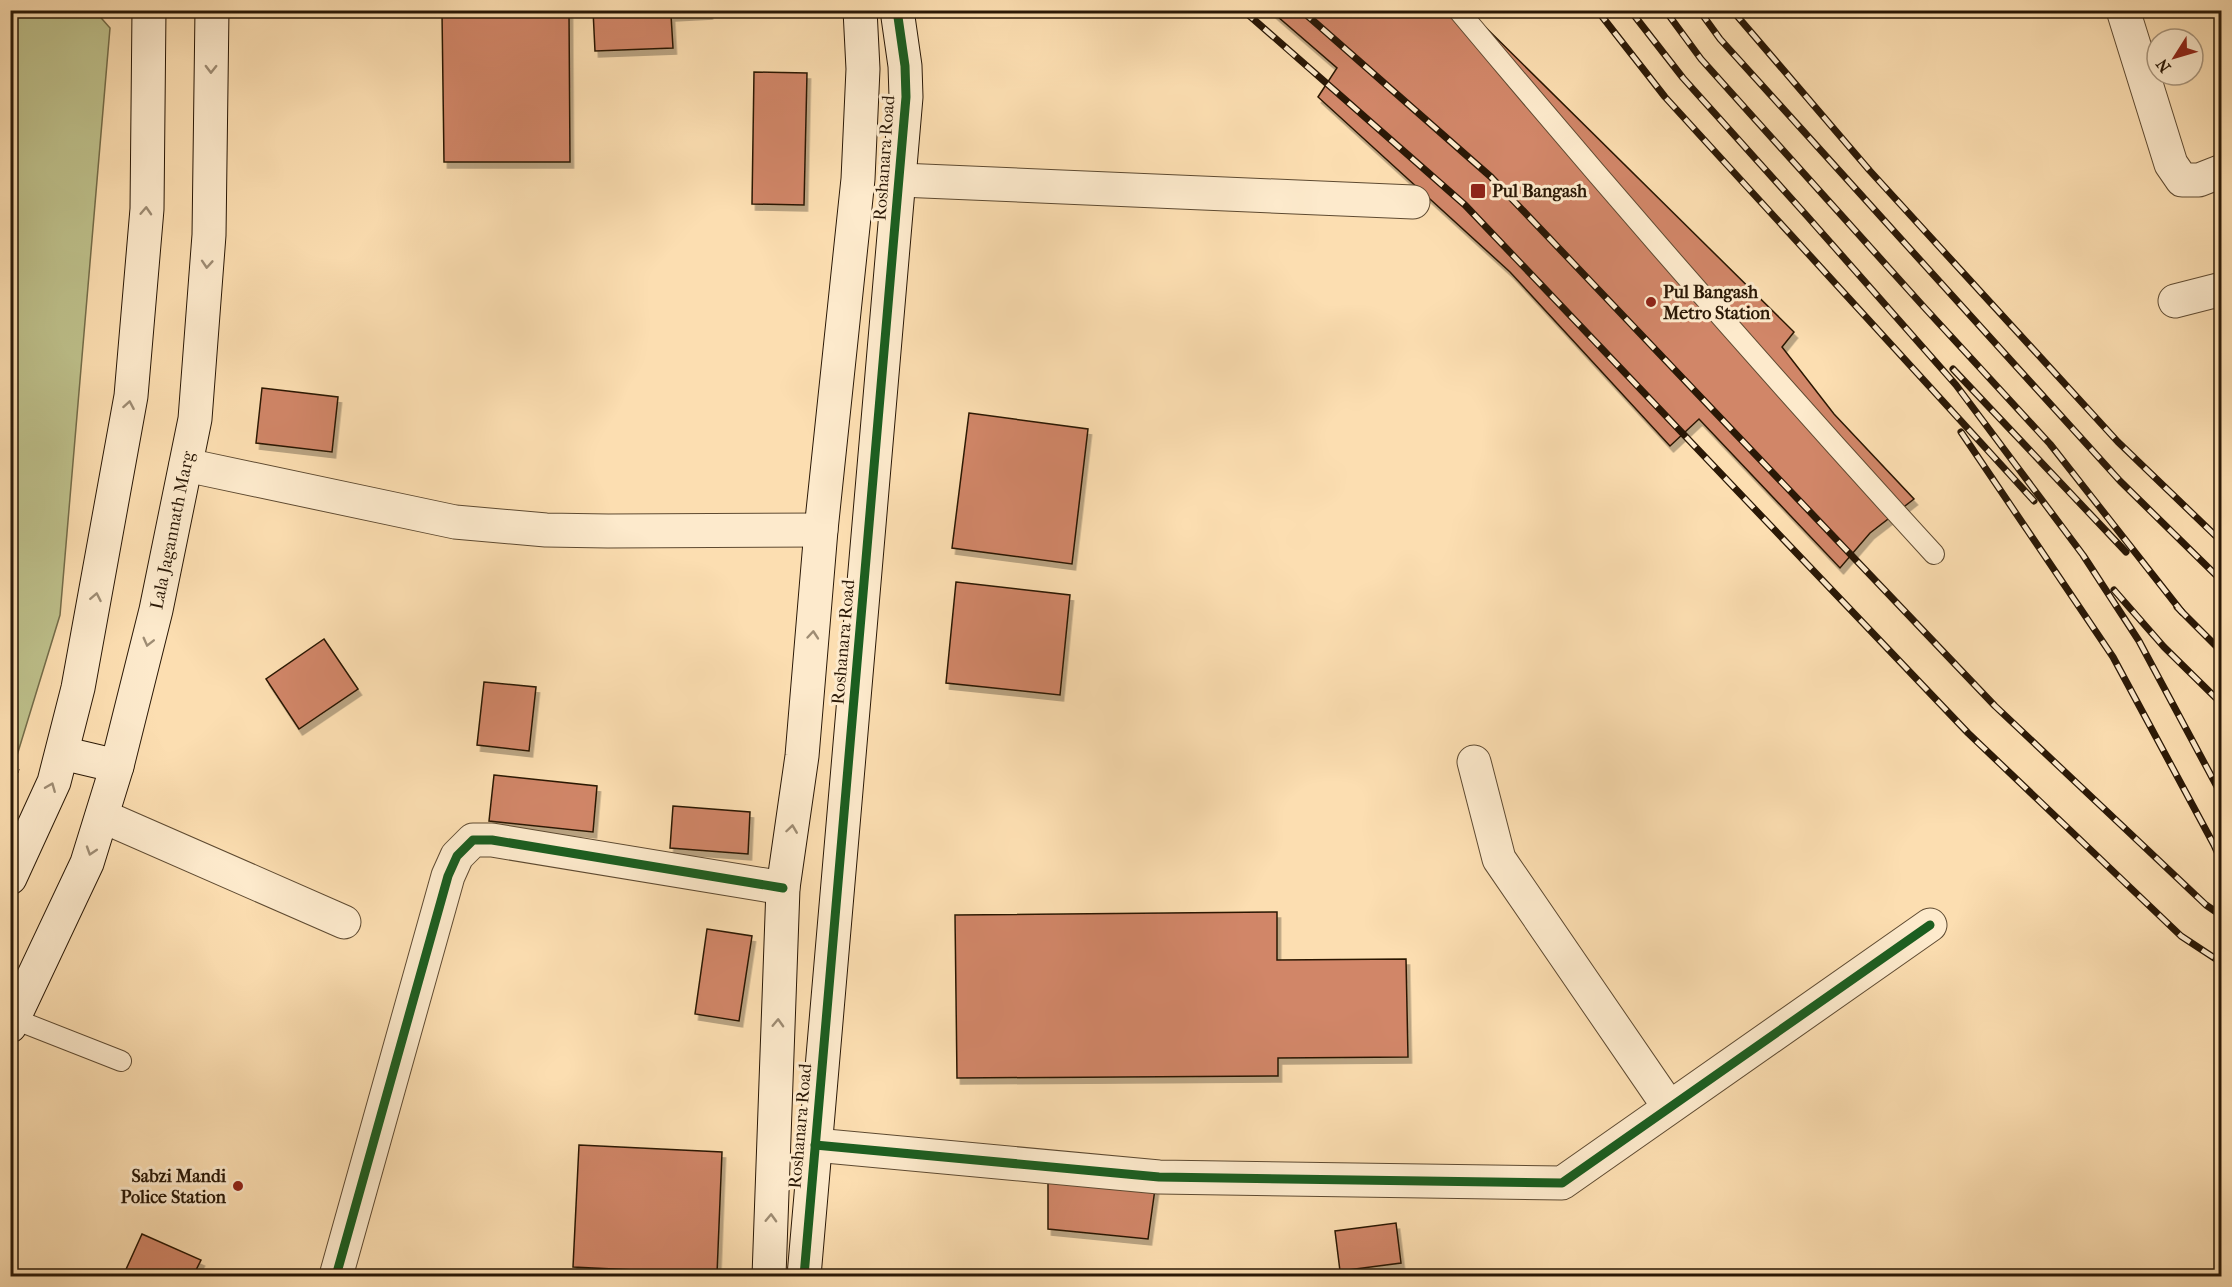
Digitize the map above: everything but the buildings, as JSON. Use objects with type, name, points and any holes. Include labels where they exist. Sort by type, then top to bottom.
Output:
[{"type":"street","points":[[10,878],[54,782],[62,753],[83,665],[131,396],[147,209],[148,10]]},
{"type":"street","name":"Lala Jagannath Marg","points":[[12,1023],[87,863],[102,816],[117,766],[156,610],[186,465],[195,419],[209,235],[212,10]]},
{"type":"street","name":"Roshanara Road","points":[[769,1276],[783,888],[802,756],[821,530],[858,179],[863,69],[860,10]]},
{"type":"street","name":"Roshanara Road","points":[[804,1276],[900,180],[906,97],[905,66],[897,10]]},
{"type":"street","points":[[2123,10],[2171,164],[2182,180],[2199,180],[2222,171]]},
{"type":"street","points":[[900,180],[1413,202]]},
{"type":"street","points":[[2175,301],[2222,289]]},
{"type":"street","points":[[186,465],[455,522],[546,530],[821,530]]},
{"type":"street","points":[[62,753],[117,766]]},
{"type":"street","points":[[1474,762],[1499,859],[1670,1107]]},
{"type":"street","points":[[102,816],[344,922]]},
{"type":"street","points":[[336,1276],[448,876],[457,856],[473,840],[492,840],[783,888]]},
{"type":"street","points":[[815,1145],[1159,1177],[1562,1183],[1930,925]]},
{"type":"lane","points":[[1458,10],[1718,315],[1934,554]]},
{"type":"lane","points":[[12,1023],[121,1061]]},
{"type":"green space","points":[[11,10],[95,11],[110,28],[60,615],[11,775]]},
{"type":"railway","points":[[1243,10],[1465,205],[1968,733],[2181,936],[2222,963]]},
{"type":"railway","points":[[1301,10],[1491,177],[1995,706],[2206,905],[2222,916]]},
{"type":"railway","points":[[1597,10],[1665,97],[2034,501]]},
{"type":"railway","points":[[1630,10],[1683,78],[1956,385],[2083,555],[2139,641],[2222,796]]},
{"type":"railway","points":[[1665,10],[1701,59],[2050,444],[2182,612]]},
{"type":"railway","points":[[1699,10],[1720,39],[2120,481],[2222,581]]},
{"type":"railway","points":[[1732,10],[1870,171],[2118,442],[2222,542]]},
{"type":"railway","points":[[1953,369],[2126,552]]},
{"type":"railway","points":[[1961,432],[2113,657],[2222,863]]},
{"type":"railway","points":[[2114,590],[2164,647],[2222,704]]},
{"type":"railway","points":[[2177,607],[2222,652]]},
{"type":"cycle path","points":[[804,1276],[906,97],[905,66],[897,10]]},
{"type":"cycle path","points":[[336,1276],[448,876],[457,856],[473,840],[492,840],[783,888]]},
{"type":"cycle path","points":[[815,1145],[1159,1177],[1562,1183],[1930,925]]},
{"type":"place","name":"Pul Bangash","points":[[1478,191]]},
{"type":"place","name":"Pul Bangash Metro Station","points":[[1651,302]]},
{"type":"place","name":"Sabzi Mandi Police Station","points":[[238,1186]]}]
